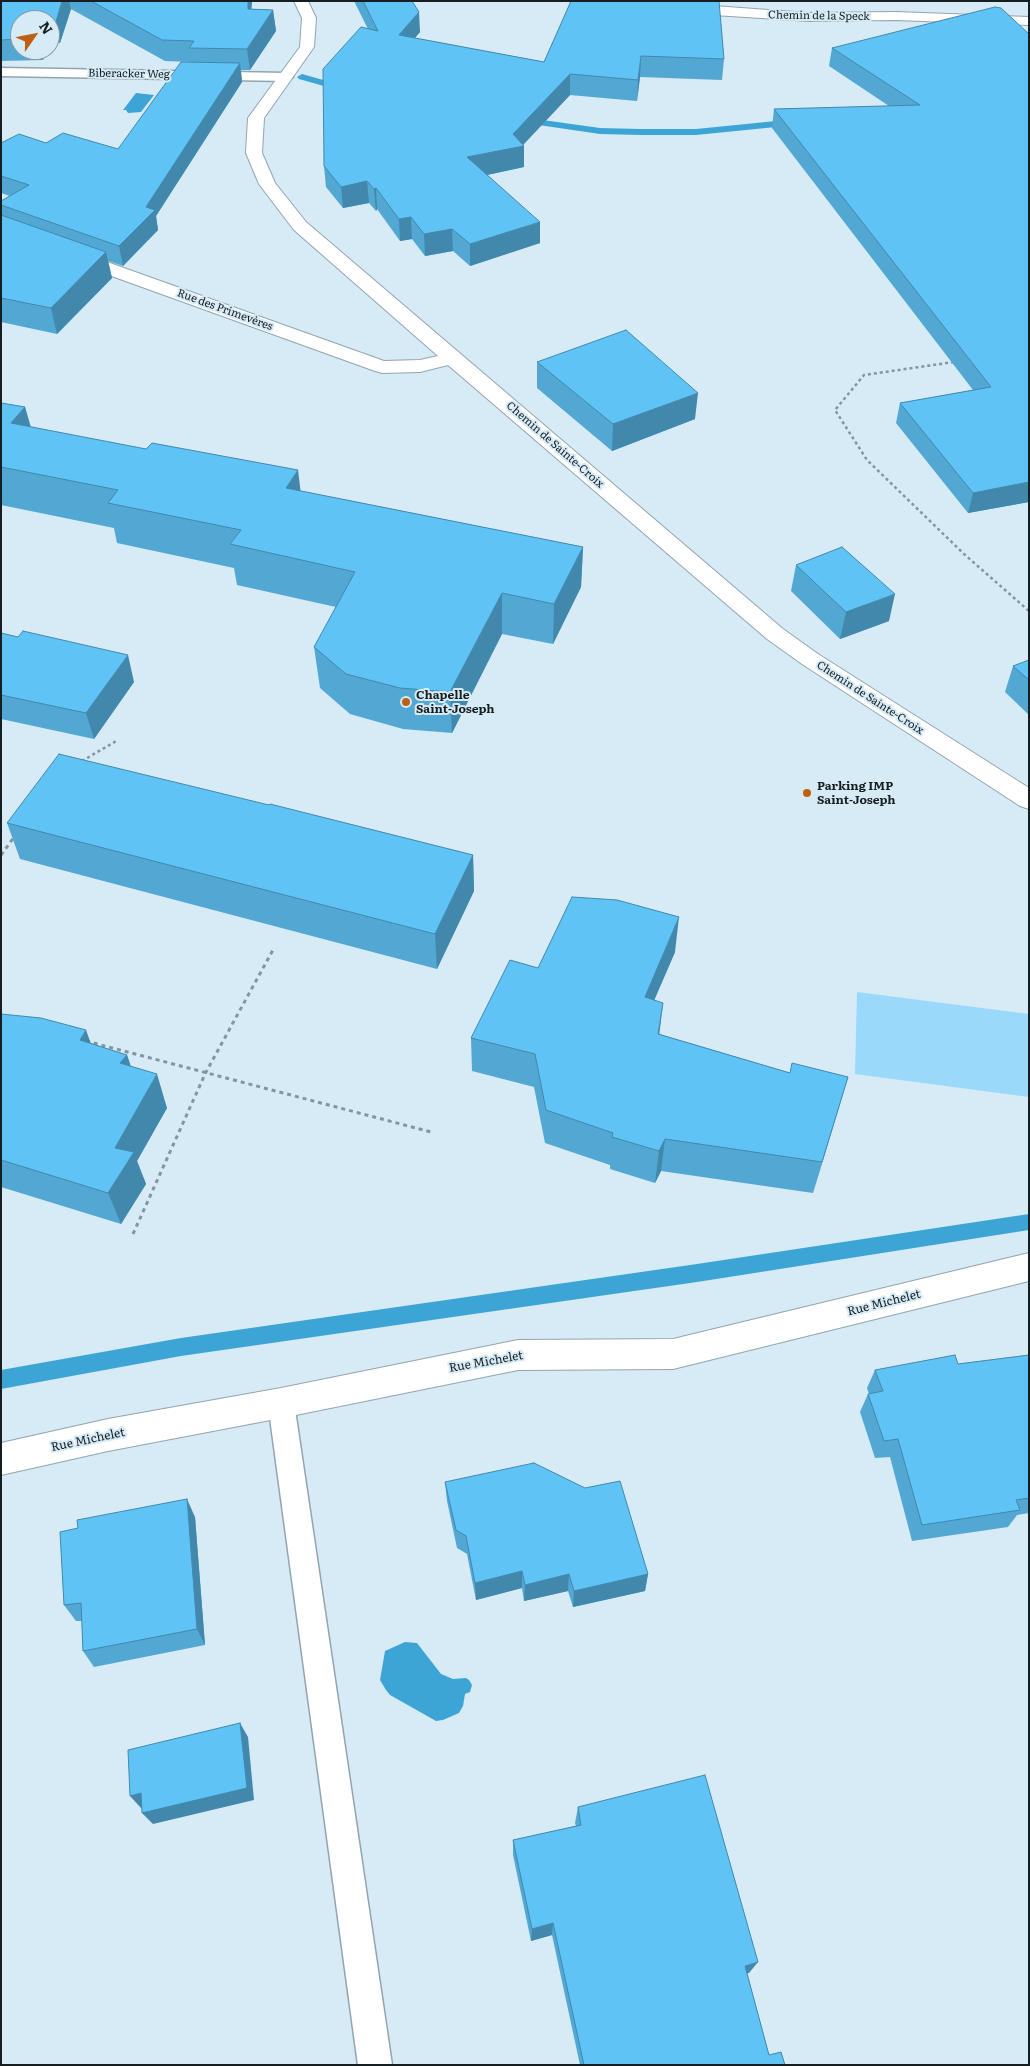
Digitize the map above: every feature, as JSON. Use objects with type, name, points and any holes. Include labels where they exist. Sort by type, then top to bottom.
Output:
[{"type":"street","name":"Chemin de Sainte-Croix","points":[[301,1],[309,18],[306,47],[287,77],[256,118],[254,153],[267,184],[300,226],[775,634],[810,659],[1029,800]]},
{"type":"street","name":"Chemin de la Speck","points":[[611,1],[666,8],[809,18],[896,16],[1029,21]]},
{"type":"street","name":"Rue des Primevères","points":[[57,250],[382,367],[420,366],[452,358]]},
{"type":"street","name":"Rue Michelet","points":[[1,1459],[108,1435],[281,1403],[518,1355],[673,1354],[1029,1267]]},
{"type":"lane","name":"Biberacker Weg","points":[[1,72],[287,77]]},
{"type":"lane","points":[[281,1403],[375,2065]]},
{"type":"path","points":[[961,361],[864,375],[835,410],[867,460],[964,554],[1029,611]]},
{"type":"path","points":[[78,764],[118,740]]},
{"type":"path","points":[[1,855],[17,832]]},
{"type":"path","points":[[133,1234],[206,1072],[273,950]]},
{"type":"path","points":[[85,1040],[431,1132]]},
{"type":"shaded area","points":[[136,93],[154,95],[141,112],[128,113],[126,110],[123,110]]},
{"type":"shaded area","points":[[857,992],[1029,1014],[1029,1097],[855,1074]]},
{"type":"shaded area","points":[[405,1642],[417,1643],[441,1674],[453,1679],[466,1678],[469,1680],[472,1685],[470,1692],[465,1694],[463,1706],[459,1713],[436,1721],[390,1695],[386,1690],[380,1680],[385,1651]]},
{"type":"building","points":[[1,1],[62,1],[59,10],[10,10],[10,40],[1,40]]},
{"type":"building","points":[[91,1],[248,1],[248,9],[273,10],[247,49],[189,48],[194,41],[162,40]]},
{"type":"building","points":[[363,1],[412,1],[419,12],[399,35],[544,62],[571,1],[719,1],[724,59],[641,56],[638,80],[570,74],[513,134],[524,146],[467,157],[540,222],[470,244],[452,229],[424,234],[411,217],[399,219],[376,188],[374,189],[367,181],[341,187],[324,166],[323,69],[361,27],[378,31]]},
{"type":"building","points":[[995,7],[1001,8],[1029,34],[1029,482],[973,493],[900,403],[991,387],[774,109],[920,105],[832,48]]},
{"type":"building","points":[[181,62],[240,63],[146,207],[155,210],[119,246],[1,205],[1,201],[29,185],[1,176],[1,143],[19,134],[46,143],[63,133],[118,149]]},
{"type":"building","points":[[1,215],[106,252],[51,308],[1,298]]},
{"type":"building","points":[[626,330],[698,393],[613,424],[537,362]]},
{"type":"building","points":[[1,403],[25,407],[11,423],[146,449],[152,443],[298,470],[286,488],[583,547],[554,604],[502,593],[450,692],[400,688],[346,674],[314,647],[355,572],[230,544],[241,530],[108,503],[118,490],[1,467]]},
{"type":"building","points":[[842,547],[895,594],[846,612],[796,565]]},
{"type":"building","points":[[23,631],[128,655],[86,713],[1,695],[1,633],[18,637]]},
{"type":"building","points":[[1029,660],[1029,680],[1013,666]]},
{"type":"building","points":[[59,754],[473,855],[435,934],[7,823]]},
{"type":"building","points":[[572,897],[617,900],[679,917],[645,997],[663,1003],[658,1034],[790,1073],[792,1063],[848,1077],[822,1162],[665,1139],[659,1151],[612,1137],[613,1133],[546,1110],[535,1054],[471,1038],[510,960],[538,968]]},
{"type":"building","points":[[1,1014],[41,1018],[86,1030],[80,1040],[127,1055],[120,1063],[157,1074],[115,1148],[134,1152],[108,1193],[1,1160]]},
{"type":"building","points":[[955,1355],[958,1364],[1029,1355],[1029,1498],[1016,1500],[1020,1510],[922,1525],[898,1439],[884,1441],[868,1394],[883,1391],[875,1370]]},
{"type":"building","points":[[534,1463],[585,1488],[620,1481],[648,1574],[574,1591],[569,1574],[525,1585],[522,1571],[475,1583],[466,1536],[456,1530],[445,1482]]},
{"type":"building","points":[[187,1499],[197,1629],[83,1651],[81,1603],[64,1605],[60,1532],[78,1528],[77,1520]]},
{"type":"building","points":[[240,1723],[247,1788],[142,1813],[141,1793],[130,1796],[128,1750]]},
{"type":"building","points":[[705,1775],[758,1962],[745,1966],[769,2055],[781,2052],[785,2065],[584,2065],[553,1923],[532,1929],[513,1840],[581,1825],[578,1807]]},
{"type":"waterway","points":[[302,77],[345,89]]},
{"type":"waterway","points":[[521,120],[600,131],[641,132],[696,132],[796,122]]},
{"type":"waterway","points":[[1,1380],[181,1347],[697,1273],[1029,1222]]},
{"type":"place","name":"Chapelle Saint-Joseph","points":[[406,702]]},
{"type":"place","name":"Parking IMP Saint-Joseph","points":[[807,793]]}]
